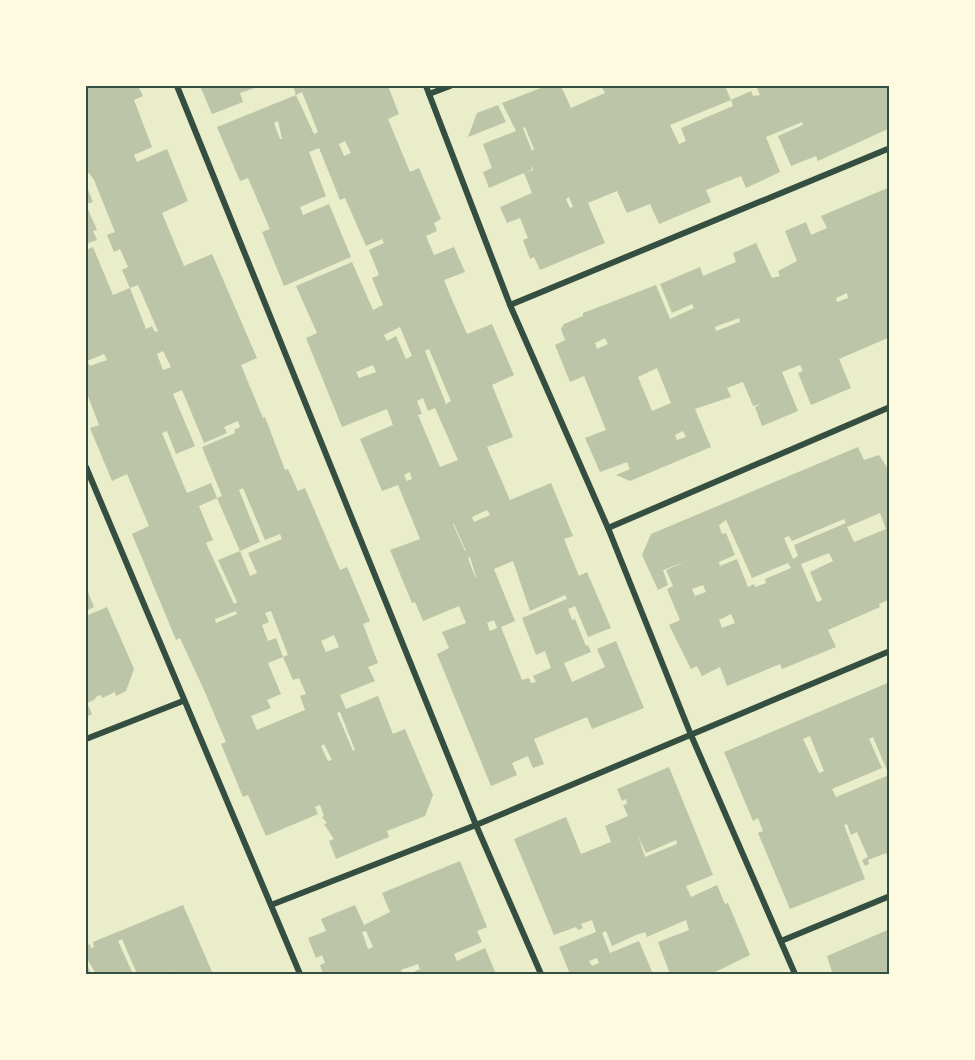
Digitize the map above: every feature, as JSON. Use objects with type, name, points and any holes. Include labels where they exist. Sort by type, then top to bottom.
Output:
[{"type":"street","points":[[177,86],[476,825],[541,975]]},
{"type":"street","points":[[426,86],[510,305],[608,528],[691,735],[795,975]]},
{"type":"street","points":[[429,94],[450,86]]},
{"type":"street","points":[[510,305],[890,148]]},
{"type":"street","points":[[608,528],[890,407]]},
{"type":"street","points":[[86,467],[183,702],[300,975]]},
{"type":"street","points":[[271,905],[476,825],[890,651]]},
{"type":"street","points":[[86,739],[183,702]]},
{"type":"street","points":[[781,941],[890,896]]},
{"type":"building","points":[[86,86],[138,86],[143,96],[134,100],[152,147],[134,155],[137,162],[167,149],[188,201],[162,213],[184,266],[212,254],[257,358],[241,365],[263,418],[265,417],[285,470],[288,469],[298,491],[305,488],[340,570],[347,567],[370,621],[363,624],[378,663],[368,667],[375,681],[340,695],[346,709],[378,696],[393,734],[405,729],[433,795],[425,816],[387,831],[389,837],[336,859],[329,841],[334,839],[324,824],[327,823],[322,817],[324,816],[320,805],[315,807],[318,814],[266,836],[248,795],[243,797],[221,744],[226,742],[180,638],[176,640],[132,534],[149,526],[127,474],[112,481],[90,428],[99,425],[86,391],[86,250],[93,247],[113,295],[130,288],[122,270],[128,267],[120,249],[114,252],[107,235],[115,232],[94,180],[89,173],[86,174]],"holes":[[[138,285],[158,331],[155,332],[152,326],[146,329],[130,288]],[[163,351],[171,367],[163,370],[157,354]],[[104,354],[107,360],[90,366],[87,361]],[[182,390],[204,443],[227,433],[224,427],[238,421],[240,427],[234,430],[235,433],[202,447],[222,496],[217,498],[211,483],[187,493],[162,433],[167,431],[176,454],[195,446],[173,394]],[[243,488],[265,540],[280,534],[282,539],[248,553],[257,573],[250,576],[240,551],[260,542],[239,490]],[[217,498],[240,551],[218,560],[237,602],[234,604],[206,543],[213,540],[199,506]],[[236,611],[237,614],[216,623],[215,619]],[[271,611],[288,655],[283,657],[276,638],[268,641],[262,625],[269,622],[265,613]],[[334,635],[339,647],[326,652],[321,641]],[[283,657],[293,680],[299,678],[306,694],[300,696],[305,710],[257,730],[251,716],[271,708],[267,700],[281,694],[268,663]],[[340,712],[355,750],[353,751],[337,713]],[[324,744],[332,760],[328,761],[321,746]]]},
{"type":"building","points":[[200,86],[260,86],[240,93],[243,102],[212,114]]},
{"type":"building","points":[[293,86],[388,86],[399,114],[388,119],[410,172],[419,168],[441,219],[434,223],[437,231],[426,236],[434,255],[454,247],[465,272],[444,280],[453,302],[467,334],[492,324],[514,375],[492,385],[513,437],[487,447],[510,500],[551,483],[573,536],[564,539],[579,576],[587,572],[611,628],[588,637],[575,606],[568,609],[591,652],[564,663],[572,682],[605,667],[597,649],[616,641],[644,708],[592,729],[587,717],[534,739],[544,764],[533,768],[528,756],[512,763],[517,775],[491,786],[437,654],[449,648],[442,632],[466,623],[459,606],[423,621],[415,602],[412,603],[390,550],[420,539],[398,485],[382,491],[360,439],[393,425],[387,409],[342,427],[306,338],[317,333],[296,286],[352,262],[373,310],[383,305],[372,278],[379,275],[369,250],[384,243],[382,239],[366,246],[345,198],[340,200],[319,148],[309,152],[326,196],[300,207],[303,215],[329,204],[351,257],[284,286],[262,232],[270,229],[248,178],[240,181],[217,127],[296,95]],"holes":[[[302,92],[318,132],[314,134],[296,95]],[[278,121],[282,139],[274,123]],[[345,141],[351,153],[344,156],[339,144]],[[400,327],[412,356],[406,359],[396,336],[387,341],[384,335]],[[429,349],[451,401],[446,404],[425,351]],[[373,365],[376,372],[359,378],[356,372]],[[423,398],[428,411],[435,408],[458,460],[440,467],[418,415],[422,414],[417,401]],[[410,472],[412,479],[407,481],[404,475]],[[487,510],[490,515],[474,522],[472,517]],[[453,524],[454,524],[466,551]],[[470,557],[476,577],[468,558]],[[513,561],[530,611],[565,595],[567,599],[522,618],[536,655],[545,651],[551,668],[533,676],[536,682],[531,683],[529,678],[522,680],[501,627],[515,621],[494,569]],[[494,620],[497,628],[490,631],[487,623]]]},
{"type":"building","points":[[546,86],[561,86],[571,108],[605,93],[601,86],[725,86],[731,100],[751,91],[753,96],[760,95],[757,88],[764,86],[890,86],[890,128],[818,161],[816,156],[791,166],[778,136],[803,125],[802,122],[766,137],[780,172],[746,188],[741,176],[706,190],[711,202],[659,224],[650,204],[627,213],[617,191],[588,203],[605,243],[540,270],[534,257],[530,259],[523,240],[528,238],[520,218],[507,223],[500,207],[532,193],[524,173],[489,188],[483,172],[492,168],[483,144],[516,131],[502,103]],"holes":[[[731,100],[733,106],[681,128],[686,141],[679,144],[670,125]],[[525,127],[534,149],[532,151],[523,128]],[[569,197],[573,207],[570,208],[566,199]]]},
{"type":"building","points":[[498,105],[506,122],[468,137],[477,113]]},
{"type":"building","points":[[86,185],[93,202],[86,204]]},
{"type":"building","points":[[890,187],[890,337],[839,359],[851,388],[811,405],[798,373],[803,371],[800,365],[782,372],[798,411],[762,426],[755,407],[761,404],[753,406],[743,382],[727,388],[731,397],[695,409],[711,447],[630,481],[616,475],[630,469],[627,462],[600,472],[585,438],[606,430],[584,376],[570,382],[555,345],[565,340],[561,329],[564,324],[583,316],[583,313],[656,285],[670,319],[694,308],[692,304],[672,313],[660,284],[700,267],[703,276],[736,262],[733,253],[756,243],[772,278],[780,276],[778,271],[797,261],[785,231],[806,222],[811,235],[827,228],[821,216]],"holes":[[[847,293],[848,298],[837,302],[836,298]],[[739,318],[740,322],[716,331],[715,327]],[[605,338],[608,344],[597,349],[595,343]],[[657,368],[671,403],[652,411],[638,377]],[[683,431],[686,437],[677,440],[675,435]]]},
{"type":"building","points":[[86,205],[97,230],[93,231],[97,240],[86,244]]},
{"type":"building","points":[[858,447],[864,460],[879,455],[890,472],[890,599],[879,604],[880,607],[828,630],[836,647],[782,669],[780,664],[727,686],[720,667],[702,676],[697,666],[691,669],[669,625],[680,620],[667,589],[673,586],[666,570],[687,561],[663,570],[668,585],[658,590],[642,555],[651,534]],"holes":[[[880,513],[886,529],[854,542],[847,527]],[[844,519],[846,523],[794,545],[798,556],[793,559],[784,538],[789,536],[792,541]],[[726,520],[752,578],[788,563],[791,568],[765,579],[766,583],[748,587],[737,559],[720,566],[719,562],[735,555],[726,533],[722,534],[719,525]],[[829,553],[833,561],[810,572],[822,600],[817,602],[801,564]],[[703,585],[706,592],[695,596],[692,589]],[[731,614],[735,623],[722,628],[719,620]]]},
{"type":"building","points":[[86,587],[94,607],[86,611]]},
{"type":"building","points":[[107,607],[134,669],[126,691],[116,696],[115,692],[102,698],[101,695],[97,696],[87,703],[92,714],[86,717],[86,616]]},
{"type":"building","points":[[890,682],[890,861],[886,853],[868,860],[869,864],[865,866],[862,860],[868,857],[857,832],[851,835],[847,824],[844,825],[865,879],[790,909],[758,833],[763,831],[758,818],[753,821],[724,752]],"holes":[[[810,736],[824,771],[819,773],[803,739]],[[873,737],[889,775],[836,797],[832,789],[882,768],[869,739]]]},
{"type":"building","points":[[669,767],[713,875],[686,886],[691,897],[717,885],[725,904],[728,903],[750,955],[711,974],[670,974],[658,942],[689,930],[686,920],[647,937],[645,932],[612,946],[606,931],[602,933],[610,953],[639,941],[653,974],[570,974],[559,947],[596,932],[592,920],[581,924],[583,928],[578,930],[576,927],[554,935],[514,839],[566,817],[581,854],[611,842],[605,826],[628,816],[623,805],[627,804],[626,799],[622,801],[617,789]],"holes":[[[638,836],[646,853],[676,840],[677,844],[645,857]],[[597,958],[599,963],[592,966],[589,961]]]},
{"type":"building","points":[[460,861],[487,927],[477,931],[482,942],[454,954],[457,961],[485,948],[496,974],[416,974],[415,971],[420,969],[418,964],[401,970],[403,974],[323,974],[320,965],[325,963],[322,955],[316,958],[308,938],[326,931],[321,919],[355,905],[364,925],[390,912],[382,893]],"holes":[[[366,931],[373,947],[368,949],[362,932]]]},
{"type":"building","points":[[183,905],[213,974],[174,974],[173,970],[173,974],[137,974],[122,939],[118,941],[133,974],[96,974],[86,957],[86,946],[90,944],[91,948],[94,947],[93,942]]},
{"type":"building","points":[[890,929],[890,974],[827,974],[832,972],[827,956]]},
{"type":"building","points":[[86,962],[91,974],[86,974]]}]
